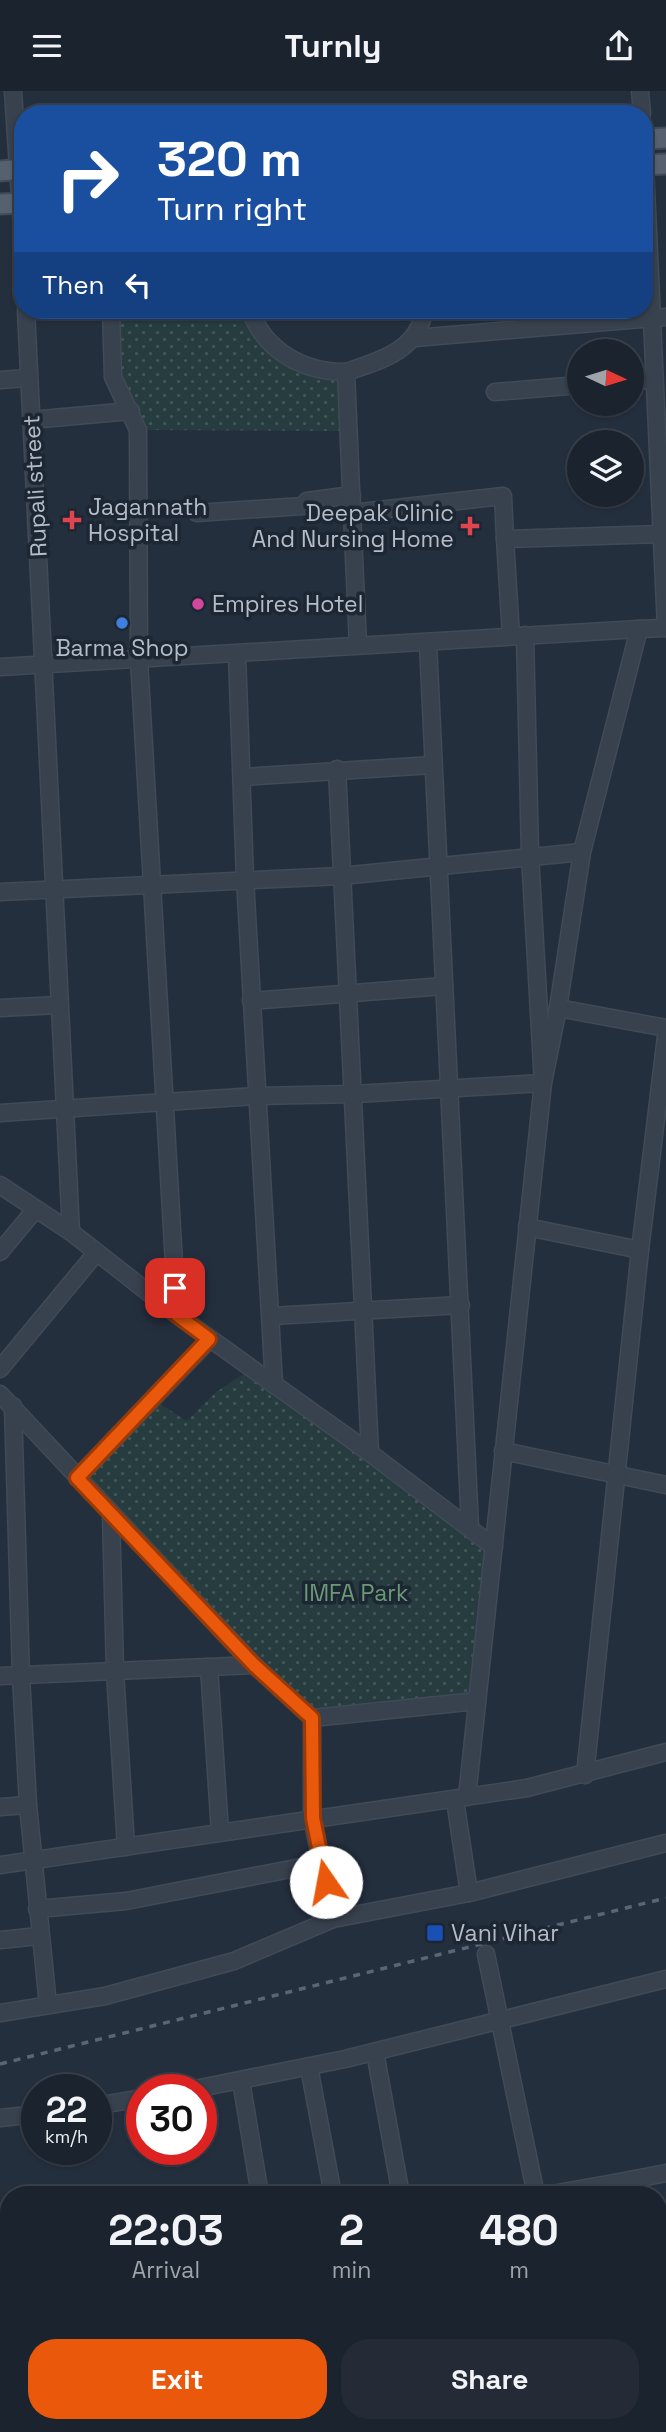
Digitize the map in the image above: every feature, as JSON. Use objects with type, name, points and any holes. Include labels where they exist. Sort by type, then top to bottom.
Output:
[{"type":"street","points":[[13,91],[13,170]]},
{"type":"street","points":[[0,667],[665,628],[663,524],[654,380],[659,318],[653,252]]},
{"type":"street","name":"Rupali street","points":[[26,319],[71,1232]]},
{"type":"street","points":[[111,319],[113,377],[138,430],[139,660],[177,1315]]},
{"type":"street","points":[[255,319],[266,339],[288,358],[309,369],[346,372],[388,356],[415,338],[552,319]]},
{"type":"street","points":[[415,338],[421,319]]},
{"type":"street","points":[[346,372],[358,645]]},
{"type":"street","points":[[0,380],[28,378]]},
{"type":"street","points":[[644,380],[654,380]]},
{"type":"street","points":[[495,392],[567,386]]},
{"type":"street","points":[[31,420],[131,411]]},
{"type":"street","points":[[197,513],[303,506],[307,501],[352,495]]},
{"type":"street","points":[[352,513],[503,496],[505,539],[518,635],[543,1083]]},
{"type":"street","points":[[505,539],[663,524]]},
{"type":"street","points":[[470,1893],[461,1799],[477,1701],[543,1083],[558,1008],[582,852],[639,629]]},
{"type":"street","points":[[428,644],[470,1527]]},
{"type":"street","points":[[237,654],[251,1001],[272,1316],[274,1385]]},
{"type":"street","points":[[243,777],[433,765]]},
{"type":"street","points":[[337,769],[355,1094],[370,1453]]},
{"type":"street","points":[[0,892],[341,876],[438,868],[530,855],[582,852]]},
{"type":"street","points":[[251,1001],[443,986]]},
{"type":"street","points":[[0,1009],[58,1005]]},
{"type":"street","points":[[558,1008],[666,1028]]},
{"type":"street","points":[[585,1775],[640,1250],[666,1037]]},
{"type":"street","points":[[0,1113],[257,1096],[355,1094],[543,1083]]},
{"type":"street","points":[[0,1185],[71,1232],[209,1339],[370,1453],[494,1547]]},
{"type":"street","points":[[0,1252],[35,1210]]},
{"type":"street","points":[[527,1227],[640,1250]]},
{"type":"street","points":[[0,1369],[96,1253]]},
{"type":"street","points":[[272,1316],[461,1305]]},
{"type":"street","points":[[77,1478],[209,1339]]},
{"type":"street","points":[[0,1394],[254,1665],[312,1718],[313,1818],[333,1919]]},
{"type":"street","points":[[13,1406],[6,1426],[28,1805],[48,2005]]},
{"type":"street","points":[[503,1451],[666,1485]]},
{"type":"street","points":[[111,1513],[115,1672],[126,1847]]},
{"type":"street","points":[[0,1676],[254,1665]]},
{"type":"street","points":[[209,1667],[220,1832]]},
{"type":"street","points":[[312,1718],[477,1701]]},
{"type":"street","points":[[0,1865],[527,1788],[666,1752]]},
{"type":"street","points":[[0,1807],[28,1805]]},
{"type":"street","points":[[0,2013],[105,1996],[234,1961],[333,1919],[470,1893],[666,1843]]},
{"type":"street","points":[[37,1909],[126,1901],[322,1863]]},
{"type":"street","points":[[0,1940],[39,1936]]},
{"type":"street","points":[[486,1954],[534,2186]]},
{"type":"street","points":[[217,2085],[309,2067],[501,2022],[666,1979]]},
{"type":"street","points":[[374,2052],[399,2186]]},
{"type":"street","points":[[309,2067],[331,2186]]},
{"type":"street","points":[[241,2081],[258,2186]]},
{"type":"street","points":[[0,2118],[21,2116]]},
{"type":"street","points":[[625,2186],[666,2173]]},
{"type":"green space","points":[[115,319],[254,319],[266,341],[345,373],[345,431],[141,430],[121,391]]},
{"type":"green space","name":"IMFA Park","points":[[244,1374],[274,1385],[494,1547],[477,1701],[312,1718],[77,1478],[152,1399],[187,1421],[216,1392]]},
{"type":"railway","points":[[0,2064],[666,1898]]},
{"type":"place","name":"Jagannath Hospital","points":[[72,520]]},
{"type":"place","name":"Deepak Clinic And Nursing Home","points":[[470,526]]},
{"type":"place","name":"Empires Hotel","points":[[198,604]]},
{"type":"place","name":"Barma Shop","points":[[122,623]]},
{"type":"place","name":"Vani Vihar","points":[[435,1933]]},
{"type":"route","points":[[175,1288],[177,1315],[209,1339],[77,1478],[254,1665],[312,1718],[313,1818],[326,1882]]}]
